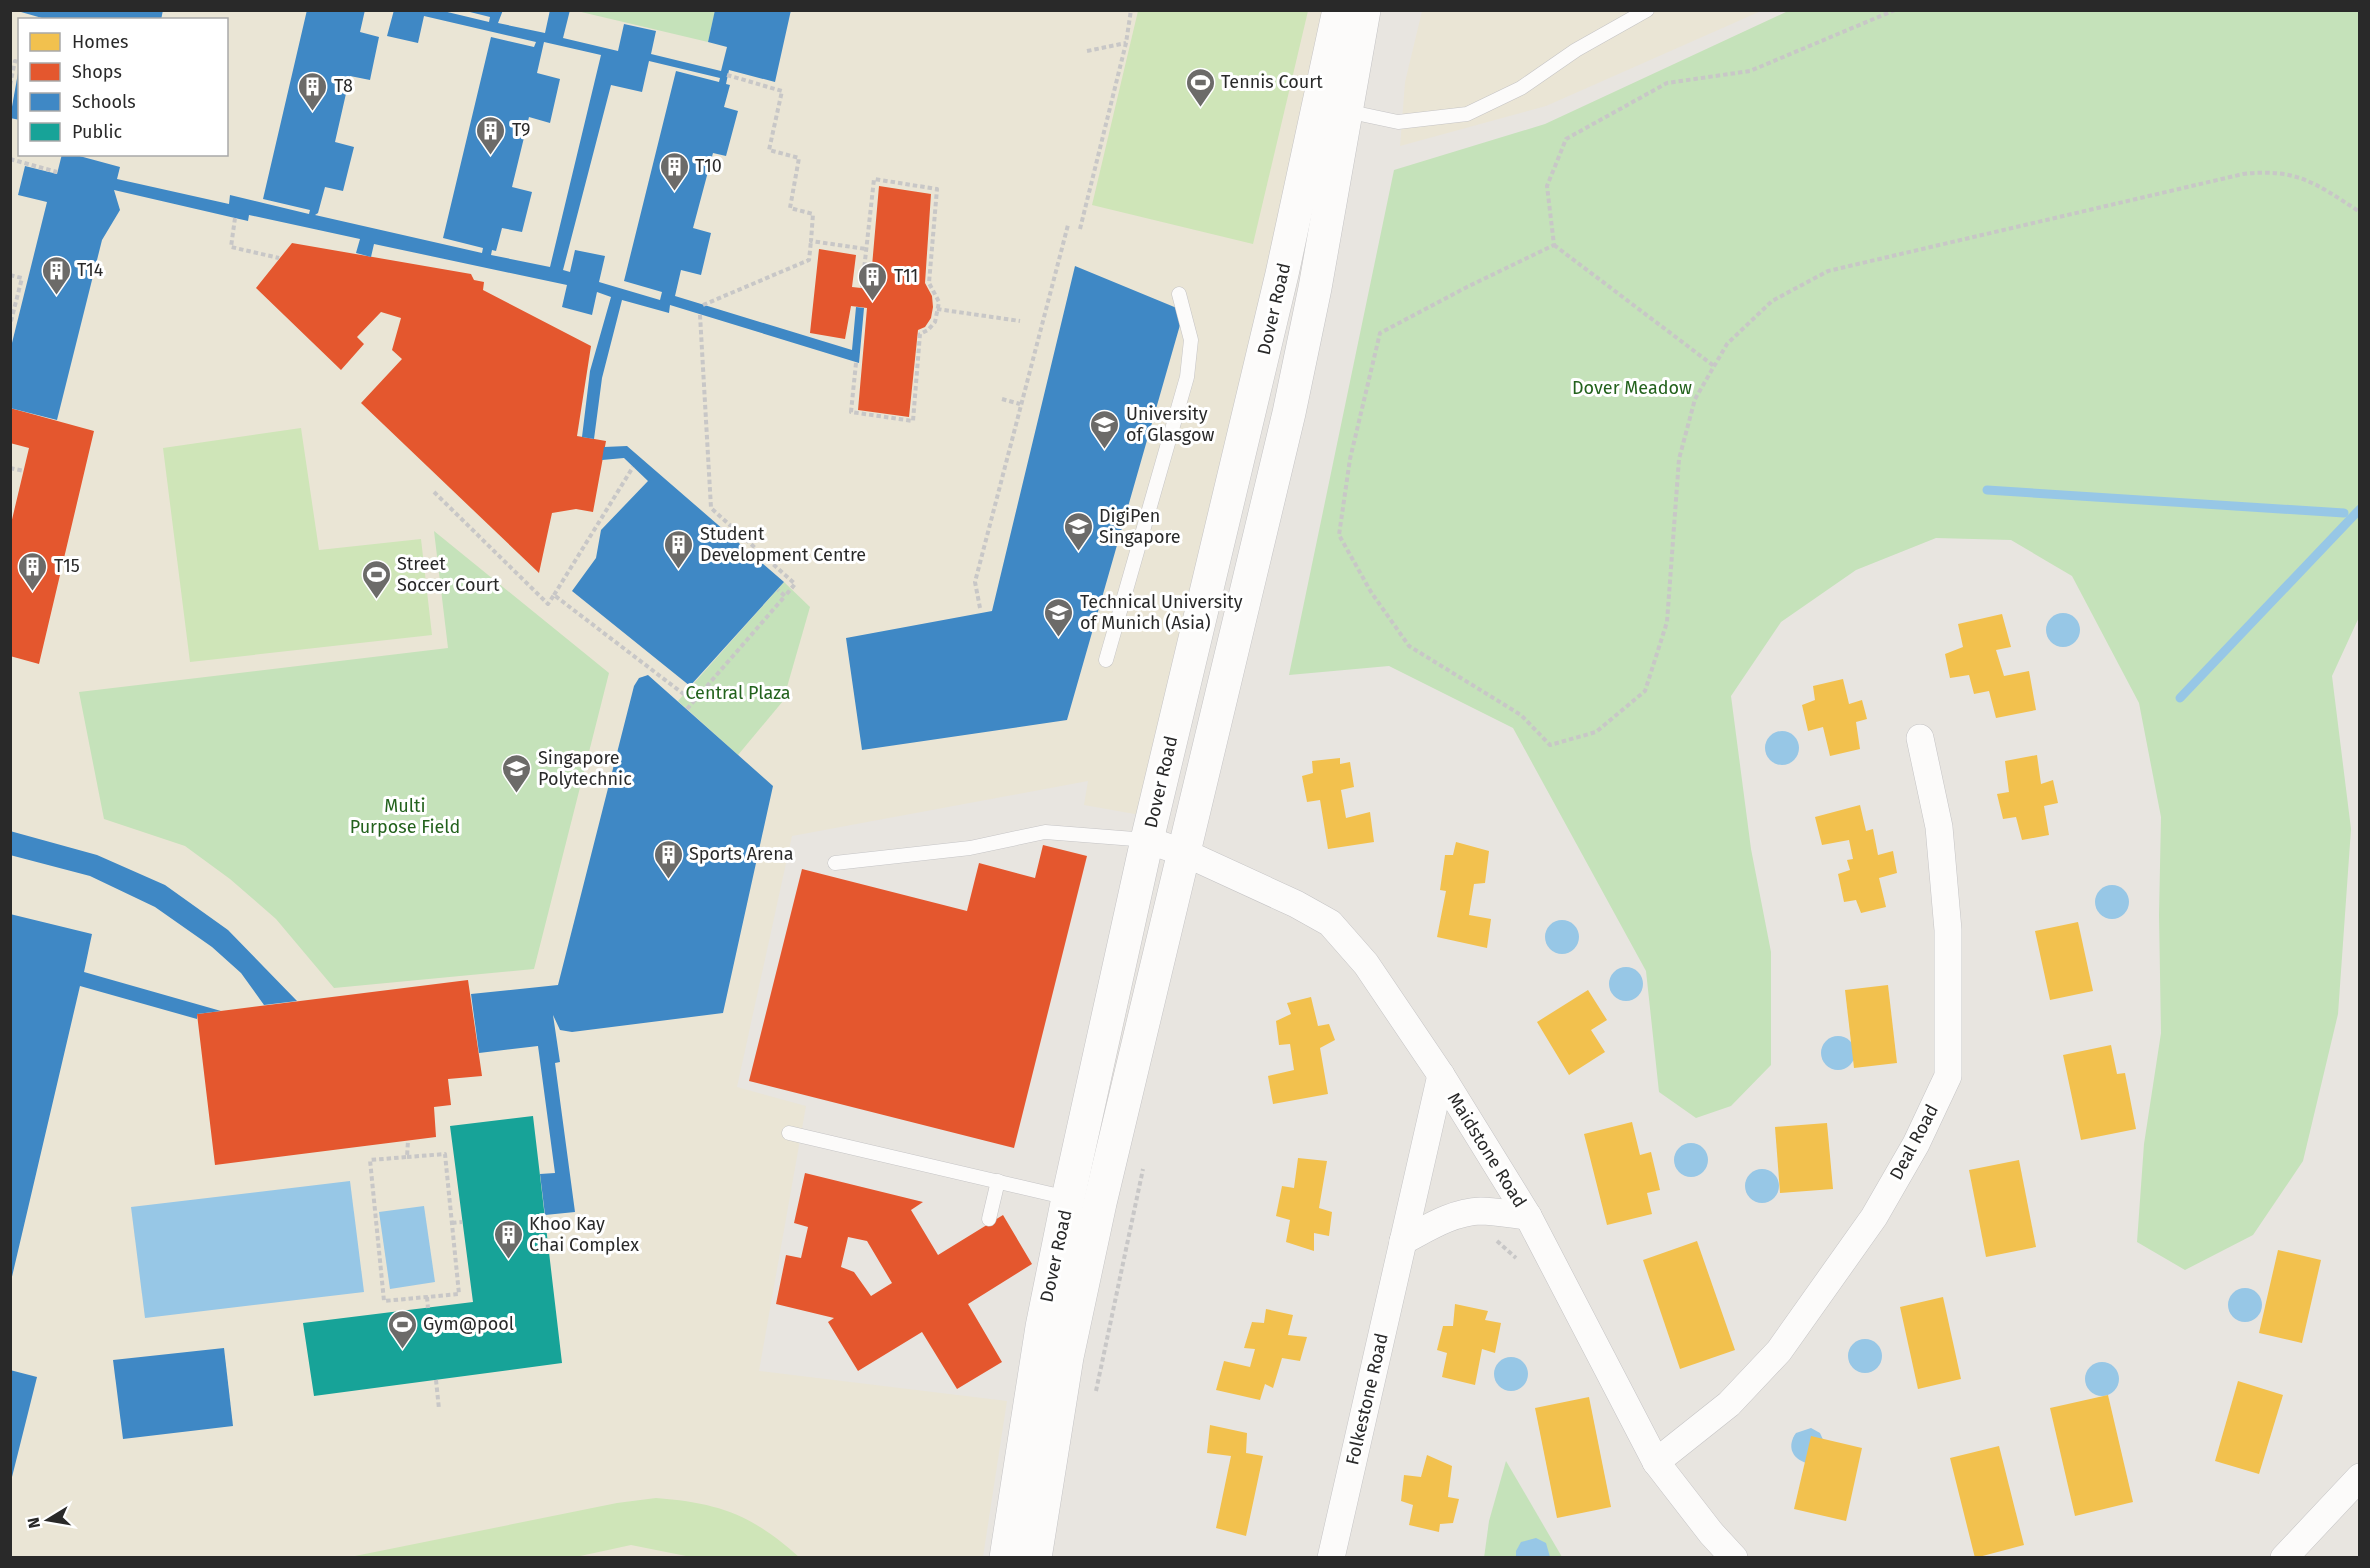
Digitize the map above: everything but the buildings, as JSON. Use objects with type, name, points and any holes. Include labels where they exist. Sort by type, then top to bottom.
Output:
[{"type":"street","name":"Dover Road","points":[[1035,1557],[1067,1358],[1084,1200],[1147,840],[1280,285],[1339,10]]},
{"type":"street","name":"Dover Road","points":[[1006,1557],[1042,1327],[1084,1200],[1185,854],[1289,413],[1347,113],[1364,10]]},
{"type":"street","name":"Deal Road","points":[[1656,1462],[1729,1404],[1779,1351],[1874,1217],[1916,1144],[1948,1076],[1948,930],[1939,827],[1920,738]]},
{"type":"street","name":"Maidstone Road","points":[[1147,840],[1185,854],[1296,904],[1330,922],[1366,964],[1441,1075],[1528,1216],[1656,1462],[1711,1533],[1734,1557]]},
{"type":"street","name":"Folkestone Road","points":[[1331,1557],[1441,1075]]},
{"type":"street","points":[[1403,1241],[1445,1219],[1460,1214],[1482,1211],[1528,1216]]},
{"type":"street","points":[[2284,1557],[2360,1478]]},
{"type":"lane","points":[[1325,78],[1347,113],[1398,122],[1467,114],[1521,88],[1576,50],[1647,10]]},
{"type":"lane","points":[[1106,660],[1187,376],[1191,340],[1179,294]]},
{"type":"lane","points":[[835,863],[970,848],[1045,832],[1147,840]]},
{"type":"lane","points":[[789,1132],[1084,1200]]},
{"type":"lane","points":[[989,1219],[998,1181]]},
{"type":"path","points":[[1080,229],[1126,43],[1131,10]]},
{"type":"path","points":[[1714,366],[1554,245],[1547,186],[1566,139],[1667,83],[1750,71],[1896,10]]},
{"type":"path","points":[[1087,51],[1126,43]]},
{"type":"path","points":[[10,85],[15,61],[18,62]]},
{"type":"path","points":[[703,304],[809,260],[813,214],[790,208],[799,158],[769,150],[782,91],[728,75]]},
{"type":"path","points":[[10,159],[57,172]]},
{"type":"path","points":[[1554,245],[1380,333],[1350,459],[1339,536],[1371,592],[1409,646],[1521,716],[1550,746],[1596,732],[1645,691],[1667,622],[1679,459],[1695,399],[1727,344],[1772,301],[1828,272],[1839,269],[2242,174],[2272,171],[2302,177],[2360,212]]},
{"type":"path","points":[[856,363],[851,412],[913,421],[920,333],[928,330],[935,322],[939,302],[929,283],[937,189],[874,180],[862,288]]},
{"type":"path","points":[[235,218],[231,247],[279,258]]},
{"type":"path","points":[[980,608],[975,582],[1068,225]]},
{"type":"path","points":[[811,241],[866,249]]},
{"type":"path","points":[[10,275],[22,278],[10,325]]},
{"type":"path","points":[[937,309],[1020,321]]},
{"type":"path","points":[[687,709],[795,584],[711,508],[700,315]]},
{"type":"path","points":[[1002,399],[1020,404]]},
{"type":"path","points":[[434,492],[548,604],[633,467]]},
{"type":"path","points":[[10,468],[24,471]]},
{"type":"path","points":[[778,590],[785,596]]},
{"type":"path","points":[[554,595],[694,702]]},
{"type":"path","points":[[407,1157],[408,1141]]},
{"type":"path","points":[[445,1154],[452,1223],[459,1294],[384,1300],[370,1160],[445,1154]]},
{"type":"path","points":[[1095,1395],[1144,1163]]},
{"type":"path","points":[[452,1223],[462,1222]]},
{"type":"path","points":[[427,1297],[428,1308]]},
{"type":"path","points":[[436,1380],[440,1409]]},
{"type":"shaded area","name":"Singapore Polytechnic","points":[[11,11],[1323,11],[1146,816],[1084,805],[1088,781],[792,836],[737,1087],[806,1106],[759,1371],[1007,1401],[983,1557],[11,1558]]},
{"type":"shaded area","points":[[1422,11],[1761,11],[1546,106],[1400,146],[1405,82]]},
{"type":"green space","points":[[577,11],[715,11],[708,42]]},
{"type":"green space","name":"Tennis Court","points":[[1138,11],[1308,11],[1253,244],[1092,205]]},
{"type":"green space","name":"Dover Meadow","points":[[1788,11],[2359,11],[2360,615],[2332,676],[2351,829],[2338,1014],[2303,1161],[2253,1235],[2185,1270],[2137,1242],[2144,1144],[2161,1033],[2159,915],[2161,817],[2139,703],[2072,576],[2011,540],[1936,538],[1856,570],[1781,622],[1731,696],[1751,849],[1771,952],[1771,1065],[1731,1106],[1696,1118],[1659,1092],[1646,971],[1513,728],[1389,666],[1289,675],[1394,170],[1545,124]]},
{"type":"green space","points":[[301,428],[319,550],[421,539],[432,635],[190,662],[163,448]]},
{"type":"green space","name":"Multi Purpose Field","points":[[434,531],[609,673],[534,969],[334,988],[276,919],[230,879],[185,846],[104,819],[79,692],[448,648]]},
{"type":"green space","name":"Central Plaza","points":[[784,582],[810,607],[783,701],[738,755],[678,701]]},
{"type":"green space","points":[[1506,1461],[1562,1557],[1484,1558],[1489,1521]]},
{"type":"green space","points":[[656,1498],[699,1503],[734,1514],[766,1531],[799,1557],[691,1557],[631,1545],[571,1558],[350,1557],[617,1503]]},
{"type":"water","points":[[2063,613],[2075,618],[2080,630],[2075,642],[2063,647],[2051,642],[2046,630],[2051,618]]},
{"type":"water","points":[[1782,731],[1794,736],[1799,748],[1794,760],[1782,765],[1770,760],[1765,748],[1770,736]]},
{"type":"water","points":[[2112,885],[2124,890],[2129,902],[2124,914],[2112,919],[2100,914],[2095,902],[2100,890]]},
{"type":"water","points":[[1562,920],[1574,925],[1579,937],[1574,949],[1562,954],[1550,949],[1545,937],[1550,925]]},
{"type":"water","points":[[1626,967],[1638,972],[1643,984],[1638,996],[1626,1001],[1614,996],[1609,984],[1614,972]]},
{"type":"water","points":[[1838,1036],[1850,1041],[1855,1053],[1850,1065],[1838,1070],[1826,1065],[1821,1053],[1826,1041]]},
{"type":"water","points":[[1691,1143],[1703,1148],[1708,1160],[1703,1172],[1691,1177],[1679,1172],[1674,1160],[1679,1148]]},
{"type":"water","points":[[1762,1169],[1774,1174],[1779,1186],[1774,1198],[1762,1203],[1750,1198],[1745,1186],[1750,1174]]},
{"type":"water","points":[[350,1181],[364,1292],[145,1318],[131,1207]]},
{"type":"water","points":[[424,1206],[435,1282],[390,1289],[379,1212]]},
{"type":"water","points":[[2245,1288],[2257,1293],[2262,1305],[2257,1317],[2245,1322],[2233,1317],[2228,1305],[2233,1293]]},
{"type":"water","points":[[1865,1339],[1877,1344],[1882,1356],[1877,1368],[1865,1373],[1853,1368],[1848,1356],[1853,1344]]},
{"type":"water","points":[[1511,1357],[1523,1362],[1528,1374],[1523,1386],[1511,1391],[1499,1386],[1494,1374],[1499,1362]]},
{"type":"water","points":[[2102,1362],[2114,1367],[2119,1379],[2114,1391],[2102,1396],[2090,1391],[2085,1379],[2090,1367]]},
{"type":"water","points":[[1811,1428],[1820,1433],[1825,1444],[1807,1463],[1794,1455],[1791,1447],[1796,1433]]},
{"type":"water","points":[[1536,1538],[1546,1543],[1550,1557],[1516,1557],[1516,1551],[1521,1542]]},
{"type":"waterway","points":[[1987,490],[2344,513]]},
{"type":"waterway","points":[[2180,698],[2360,509]]},
{"type":"place","name":"Tennis Court","points":[[1200,108]]},
{"type":"place","name":"T8","points":[[313,112]]},
{"type":"place","name":"T9","points":[[491,156]]},
{"type":"place","name":"T10","points":[[674,192]]},
{"type":"place","name":"T14","points":[[56,296]]},
{"type":"place","name":"T11","points":[[873,302]]},
{"type":"place","name":"University of Glasgow","points":[[1105,450]]},
{"type":"place","name":"DigiPen Singapore","points":[[1078,552]]},
{"type":"place","name":"Student Development Centre","points":[[679,570]]},
{"type":"place","name":"T15","points":[[33,592]]},
{"type":"place","name":"Street Soccer Court","points":[[376,600]]},
{"type":"place","name":"Technical University of Munich (Asia)","points":[[1059,638]]},
{"type":"place","name":"Singapore Polytechnic","points":[[517,794]]},
{"type":"place","name":"Sports Arena","points":[[668,880]]},
{"type":"place","name":"Khoo Kay Chai Complex","points":[[508,1260]]},
{"type":"place","name":"Gym@pool","points":[[402,1350]]}]
